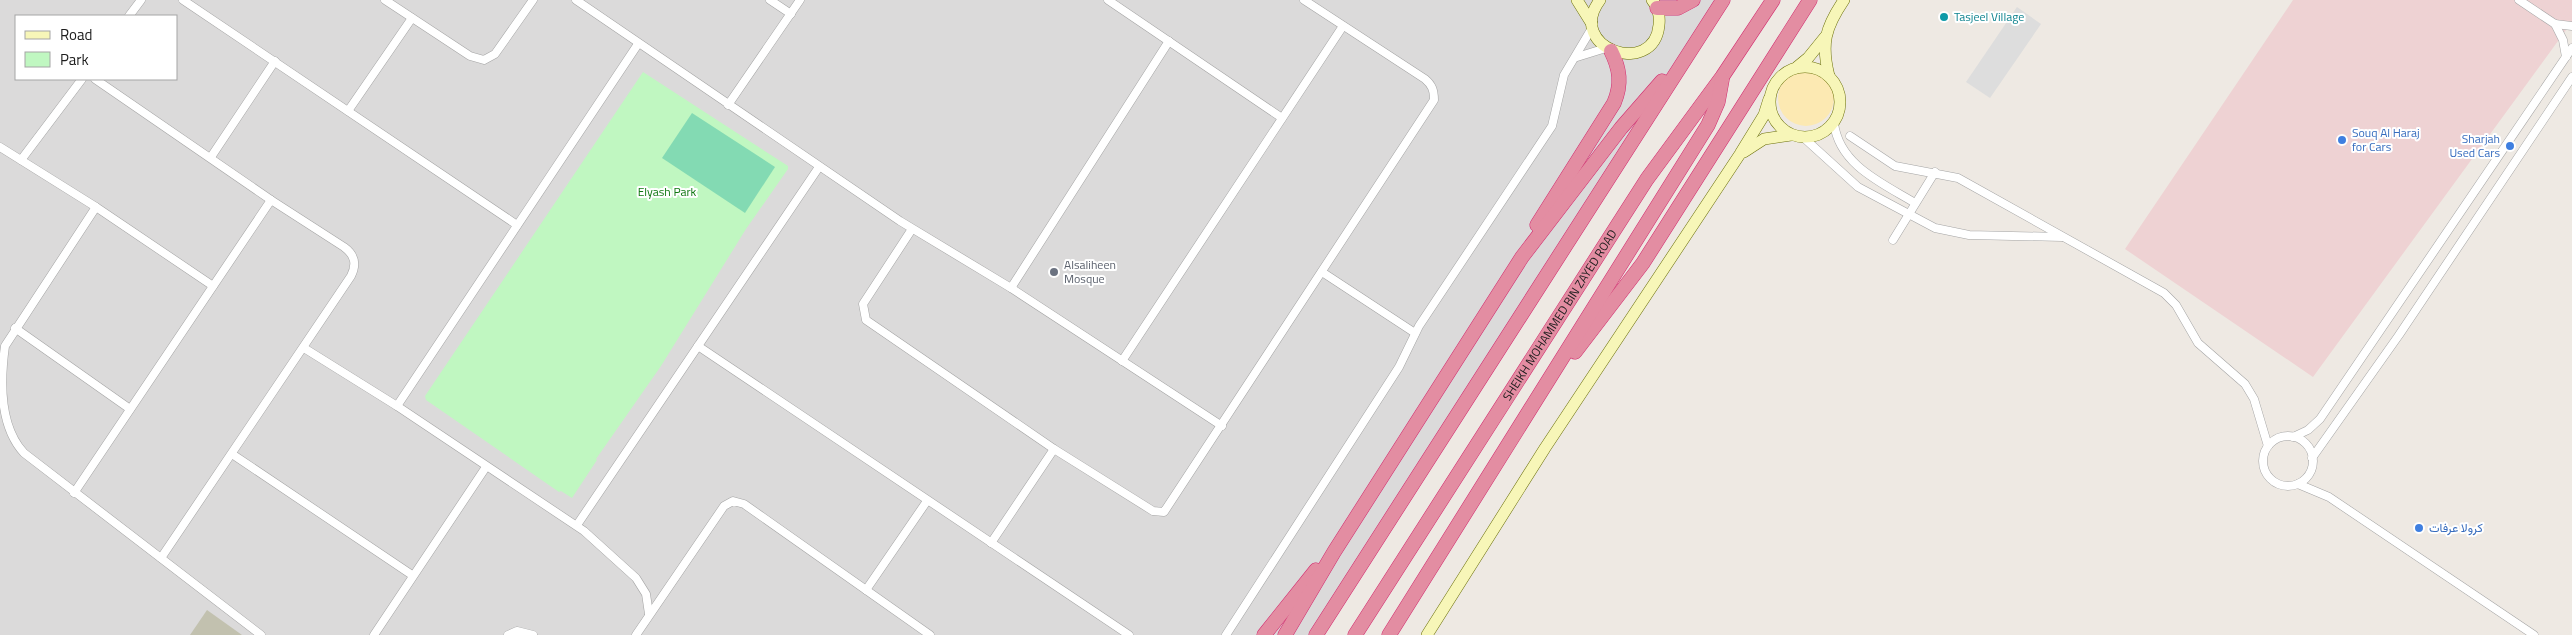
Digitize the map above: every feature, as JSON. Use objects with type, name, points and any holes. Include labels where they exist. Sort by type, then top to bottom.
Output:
[{"type":"highway","points":[[1654,3],[1678,8],[1693,0]]},
{"type":"highway","points":[[1316,635],[1723,0]]},
{"type":"highway","name":"SHEIKH MOHAMMED BIN ZAYED ROAD","points":[[1355,635],[1642,187],[1722,77],[1773,0]]},
{"type":"highway","points":[[1548,382],[1598,325],[1643,263],[1810,0]]},
{"type":"highway","points":[[1284,635],[1334,552],[1522,257],[1554,197],[1614,103],[1620,82],[1616,60],[1608,49]]},
{"type":"highway","points":[[1522,257],[1621,128],[1688,53]]},
{"type":"highway","points":[[1389,635],[1708,125],[1718,102],[1722,77]]},
{"type":"highway","points":[[1264,635],[1304,584],[1334,552]]},
{"type":"street","points":[[130,15],[142,0]]},
{"type":"street","points":[[183,0],[517,225]]},
{"type":"street","points":[[385,0],[470,56],[484,60],[495,54],[533,0]]},
{"type":"street","points":[[576,0],[912,229],[1011,288],[1222,426]]},
{"type":"street","points":[[770,0],[791,14]]},
{"type":"street","points":[[728,105],[800,0]]},
{"type":"street","points":[[1108,0],[1282,118]]},
{"type":"street","points":[[912,229],[864,304],[866,320],[1054,449],[1153,511],[1160,514],[1167,510],[1434,100],[1431,84],[1425,79],[1304,0]]},
{"type":"street","points":[[1577,0],[1593,26],[1597,39],[1608,49]]},
{"type":"street","points":[[1226,635],[1399,367],[1415,333],[1552,126],[1564,75],[1593,26],[1594,9],[1600,0]]},
{"type":"street","points":[[1427,635],[1545,448],[1740,154],[1764,115],[1778,79],[1797,68],[1813,53],[1826,35],[1832,18],[1844,0]]},
{"type":"street","points":[[2519,0],[2555,24],[2572,26]]},
{"type":"street","points":[[1575,58],[1608,49],[1630,54],[1649,46],[1659,28],[1654,3]]},
{"type":"street","points":[[348,111],[412,18]]},
{"type":"street","points":[[2555,24],[2563,40],[2566,57]]},
{"type":"street","points":[[1122,361],[1343,26]]},
{"type":"street","points":[[1740,154],[1764,139],[1820,134],[1834,123],[1839,111],[1840,99],[1837,86],[1830,76],[1826,63],[1826,35]]},
{"type":"street","points":[[1011,288],[1168,41]]},
{"type":"street","points":[[397,406],[638,44]]},
{"type":"street","points":[[2268,446],[2282,437],[2293,437],[2308,430],[2320,418],[2572,48]]},
{"type":"street","points":[[211,157],[275,61]]},
{"type":"street","points":[[1797,68],[1808,67],[1820,70],[1830,76]]},
{"type":"street","points":[[2312,458],[2399,335],[2572,77]]},
{"type":"street","points":[[21,160],[81,80]]},
{"type":"street","points":[[96,80],[271,200],[344,247],[351,252],[355,260],[355,268],[351,276],[304,348],[160,558]]},
{"type":"street","points":[[1769,99],[1770,110],[1782,130],[1798,136],[1847,179],[1870,195],[1934,228],[1957,234],[2064,237]]},
{"type":"street","points":[[1834,123],[1838,140],[1846,155],[1879,181],[1915,203]]},
{"type":"street","points":[[1850,136],[1895,166],[1958,178],[2170,299],[2198,343],[2240,378],[2250,392],[2268,446],[2263,461],[2268,477],[2282,486],[2298,484],[2329,497],[2534,635]]},
{"type":"street","points":[[0,146],[96,207],[213,286]]},
{"type":"street","points":[[577,525],[819,167]]},
{"type":"street","points":[[1893,240],[1934,172]]},
{"type":"street","points":[[74,493],[271,200]]},
{"type":"street","points":[[96,207],[5,346],[1,363],[1,407],[6,428],[20,450],[261,635]]},
{"type":"street","points":[[1322,272],[1415,333]]},
{"type":"street","points":[[15,328],[130,410]]},
{"type":"street","points":[[698,346],[1129,635]]},
{"type":"street","points":[[304,348],[397,406],[486,467],[577,525],[636,578],[646,594],[649,614]]},
{"type":"street","points":[[2293,437],[2308,447],[2312,458],[2310,474],[2298,484]]},
{"type":"street","points":[[991,543],[1054,449]]},
{"type":"street","points":[[232,454],[412,575]]},
{"type":"street","points":[[379,634],[412,575],[486,467]]},
{"type":"street","points":[[636,635],[724,506],[733,501],[744,504],[930,635]]},
{"type":"street","points":[[866,590],[927,501]]},
{"type":"street","points":[[508,635],[518,631],[533,635]]},
{"type":"shaded area","points":[[0,0],[1723,0],[1321,635],[0,635]]},
{"type":"shaded area","name":"Souq Al Haraj for Cars","points":[[2293,0],[2572,0],[2572,22],[2313,377],[2125,249]]},
{"type":"shaded area","points":[[2017,7],[2041,24],[1990,98],[1966,82]]},
{"type":"shaded area","points":[[207,610],[242,635],[190,635]]},
{"type":"sand","points":[[1800,70],[1812,70],[1822,74],[1830,82],[1834,98],[1830,114],[1822,122],[1812,126],[1800,126],[1790,122],[1782,114],[1778,104],[1778,92],[1782,82],[1790,74]]},
{"type":"green space","name":"Elyash Park","points":[[643,72],[788,166],[788,169],[746,229],[661,366],[596,459],[572,498],[561,491],[559,492],[426,400],[425,396]]},
{"type":"green space","points":[[692,113],[775,167],[745,213],[662,158]]},
{"type":"place","name":"Tasjeel Village","points":[[1944,17]]},
{"type":"place","name":"Souq Al Haraj for Cars","points":[[2342,140]]},
{"type":"place","name":"Sharjah Used Cars","points":[[2510,146]]},
{"type":"place","name":"Alsaliheen Mosque","points":[[1054,272]]},
{"type":"place","name":"كرولا عرفات","points":[[2419,528]]}]
